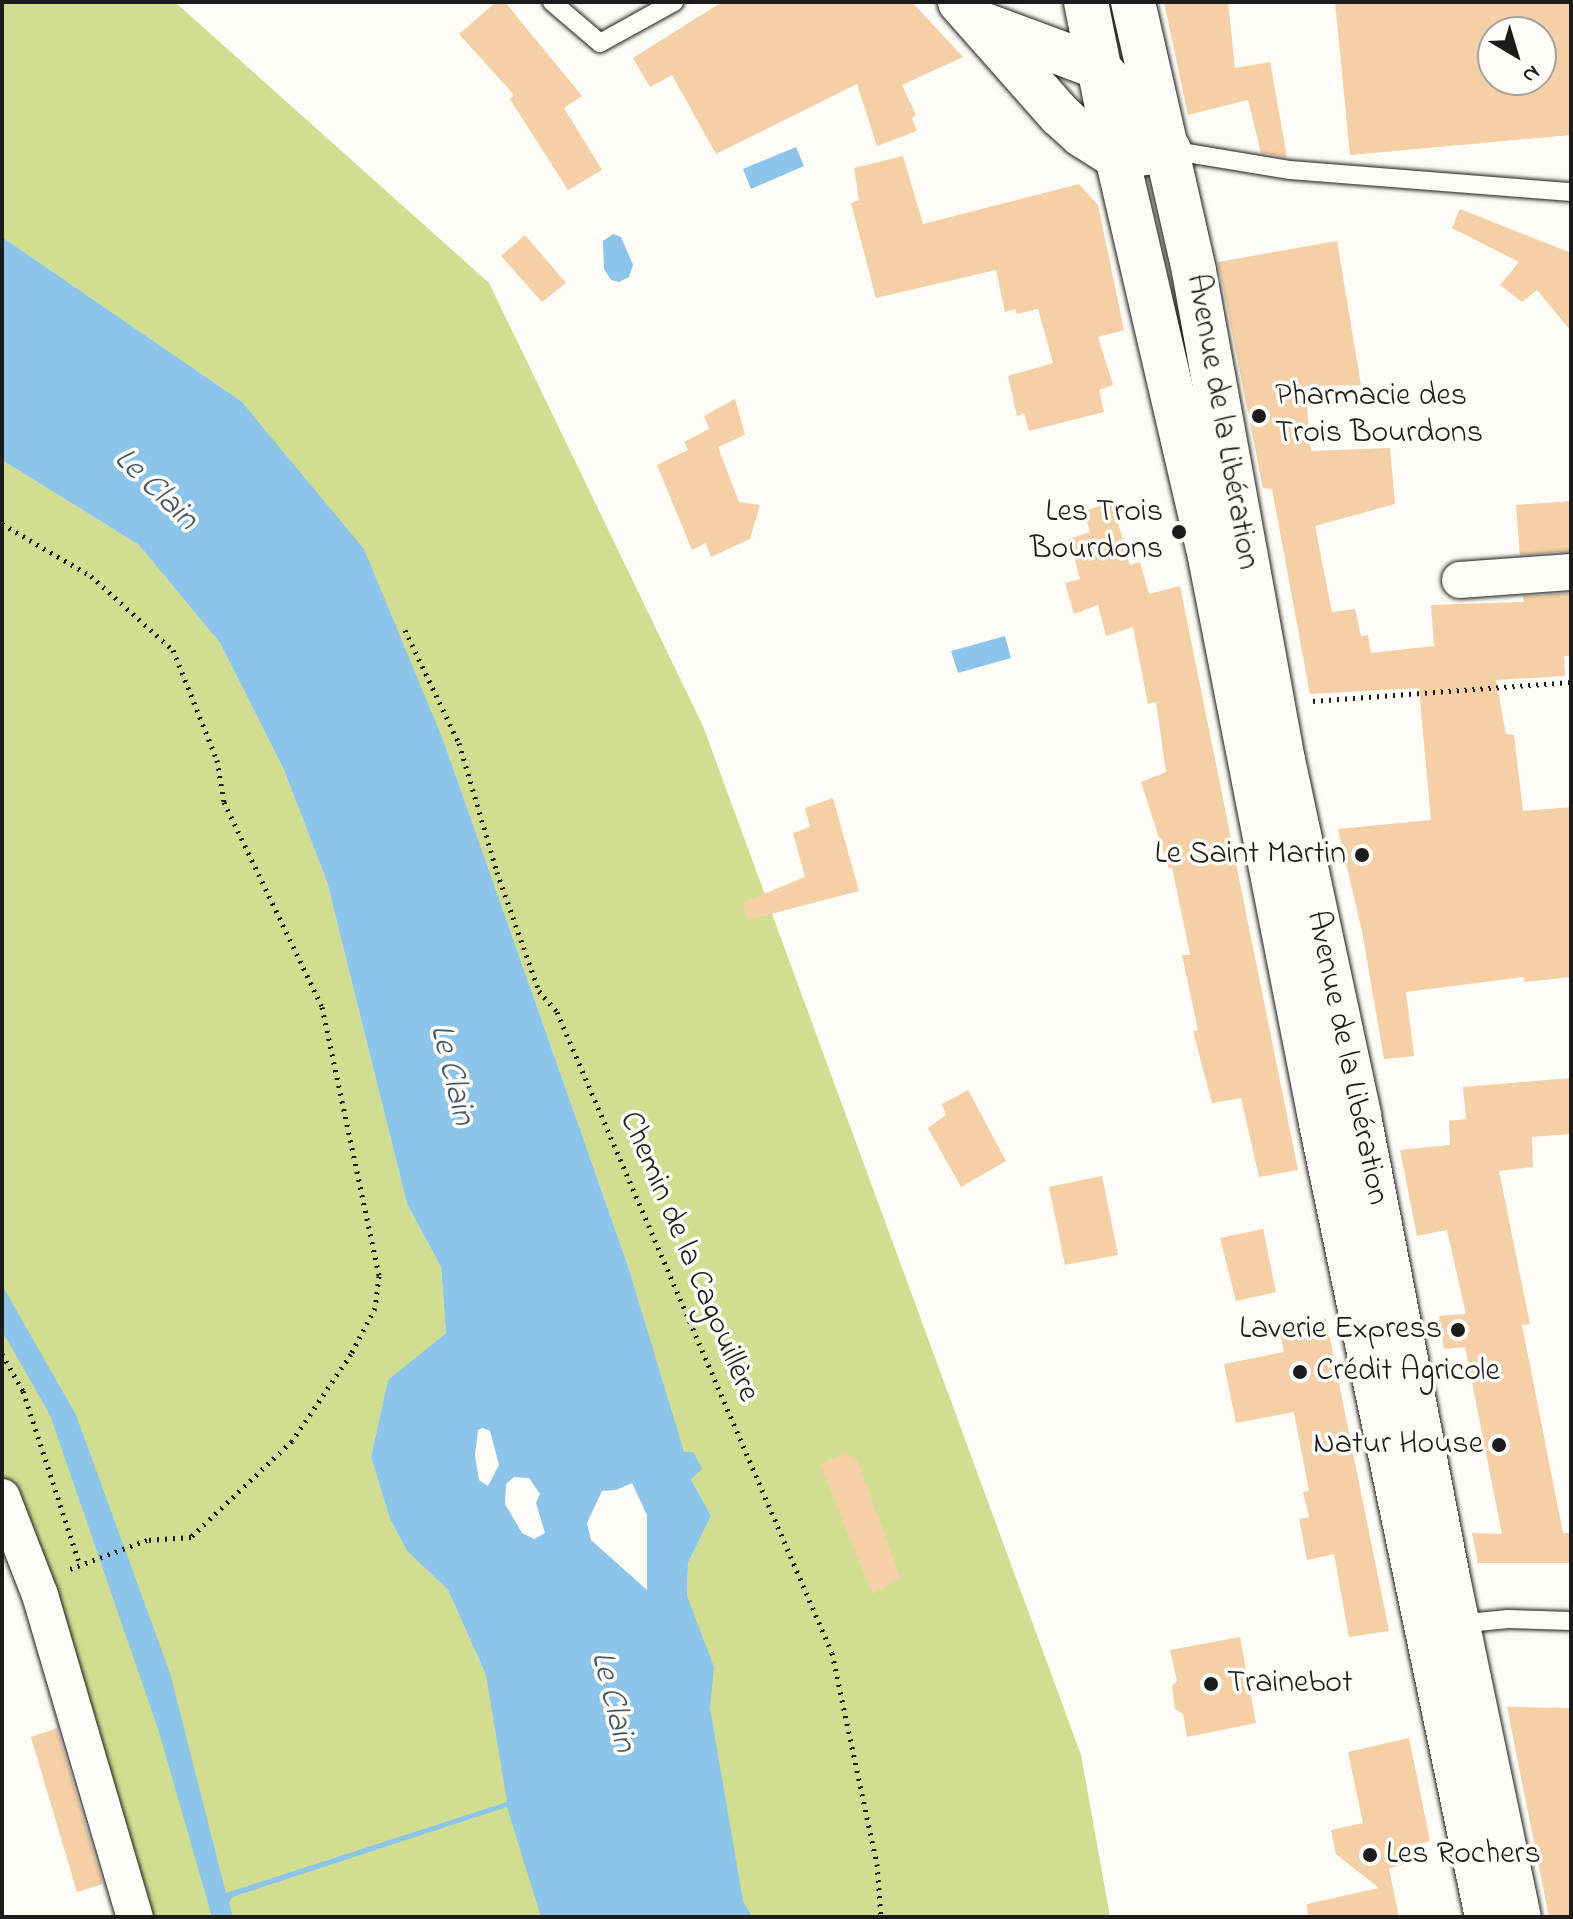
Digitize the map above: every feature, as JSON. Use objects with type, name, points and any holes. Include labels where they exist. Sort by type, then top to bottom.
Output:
[{"type":"main road","name":"Avenue de la Libération","points":[[1086,2],[1117,157],[1207,455],[1273,703],[1289,871]]},
{"type":"main road","name":"Avenue de la Libération","points":[[1133,2],[1169,150],[1207,455],[1208,547],[1289,871],[1491,1859],[1519,1917]]},
{"type":"main road","points":[[970,13],[1098,67],[1169,150]]},
{"type":"main road","points":[[970,13],[1060,115],[1117,157],[1169,150]]},
{"type":"main road","name":"Avenue de la Libération","points":[[1487,1917],[1491,1859]]},
{"type":"street","points":[[1460,580],[1571,572]]},
{"type":"street","points":[[2,1497],[40,1595],[135,1917]]},
{"type":"lane","points":[[552,2],[600,43],[674,2]]},
{"type":"lane","points":[[1169,150],[1290,170],[1571,192]]},
{"type":"lane","points":[[1442,1627],[1508,1619],[1571,1621]]},
{"type":"path","points":[[2,524],[91,576],[173,650],[217,760],[224,802],[322,1007],[379,1276],[375,1308],[363,1331],[292,1441],[191,1537],[147,1540],[94,1559]]},
{"type":"path","name":"Chemin de la Cagouillère","points":[[405,630],[459,743],[497,872],[539,991],[557,1012],[832,1653],[877,1864],[881,1917]]},
{"type":"path","points":[[1273,703],[1571,682]]},
{"type":"path","points":[[2,1354],[23,1391],[80,1565]]},
{"type":"green space","points":[[2,2],[175,2],[489,283],[703,726],[1081,1755],[1110,1917],[145,1917],[2,1502],[2,460],[139,545],[220,643],[284,770],[327,882],[407,1204],[441,1267],[446,1333],[388,1381],[371,1457],[390,1519],[407,1551],[448,1590],[486,1675],[687,1596],[688,1563],[711,1516],[691,1479],[628,1266],[445,745],[241,401],[2,237]]},
{"type":"water","points":[[796,147],[804,166],[751,189],[743,169]]},
{"type":"water","points":[[613,234],[621,237],[633,265],[629,277],[619,282],[611,280],[604,269],[603,241]]},
{"type":"water","name":"Le Clain","points":[[2,237],[241,401],[364,549],[445,745],[628,1266],[684,1452],[693,1452],[702,1469],[691,1479],[711,1516],[688,1563],[687,1596],[714,1667],[710,1708],[743,1901],[752,1917],[541,1917],[507,1807],[232,1897],[229,1903],[233,1917],[212,1917],[159,1732],[50,1415],[2,1331],[2,1285],[76,1415],[170,1673],[226,1893],[507,1802],[486,1675],[448,1590],[407,1551],[390,1519],[371,1457],[388,1380],[446,1333],[441,1267],[407,1204],[327,882],[284,770],[220,643],[139,545],[2,460]],"holes":[[[483,1428],[490,1431],[499,1465],[488,1486],[479,1480],[475,1455],[478,1430]],[[514,1477],[529,1478],[540,1494],[536,1503],[545,1533],[534,1539],[522,1533],[505,1504],[506,1484]],[[632,1483],[647,1515],[647,1590],[591,1540],[587,1523],[602,1491],[616,1490]]]},
{"type":"water","points":[[1005,636],[1011,658],[958,673],[951,651]]},
{"type":"building","points":[[496,2],[505,2],[582,96],[564,108],[602,170],[568,190],[510,99],[514,95],[459,34]]},
{"type":"building","points":[[722,2],[912,2],[963,57],[902,85],[916,115],[912,118],[917,131],[877,146],[857,84],[716,154],[672,75],[650,87],[633,58]]},
{"type":"building","points":[[1164,2],[1228,2],[1235,68],[1270,62],[1287,157],[1261,153],[1248,100],[1188,115]]},
{"type":"building","points":[[1335,2],[1571,2],[1571,135],[1350,155]]},
{"type":"building","points":[[903,156],[923,224],[1079,184],[1098,205],[1124,330],[1098,337],[1113,385],[1099,390],[1104,412],[1029,431],[1024,413],[1017,416],[1008,376],[1053,363],[1038,309],[1017,314],[1015,309],[1005,312],[996,270],[876,298],[851,203],[859,200],[854,168]]},
{"type":"building","points":[[1460,209],[1571,253],[1571,331],[1537,290],[1522,302],[1500,285],[1519,262],[1452,228]]},
{"type":"building","points":[[525,235],[566,283],[542,302],[501,256]]},
{"type":"building","points":[[1337,241],[1361,385],[1305,386],[1311,451],[1390,448],[1395,504],[1315,526],[1332,612],[1355,609],[1361,636],[1368,635],[1371,653],[1434,646],[1431,605],[1524,602],[1523,596],[1571,593],[1571,656],[1564,656],[1565,676],[1496,680],[1506,734],[1514,735],[1523,811],[1571,807],[1571,977],[1524,982],[1524,977],[1406,992],[1414,1056],[1384,1059],[1362,931],[1338,829],[1431,820],[1419,688],[1310,694],[1272,489],[1263,488],[1218,262]]},
{"type":"building","points":[[735,399],[745,435],[718,447],[739,502],[760,505],[750,539],[711,557],[706,543],[692,550],[657,465],[688,450],[684,442],[709,429],[704,416]]},
{"type":"building","points":[[1571,501],[1571,551],[1520,555],[1516,505]]},
{"type":"building","points":[[1112,502],[1130,565],[1140,562],[1149,594],[1180,586],[1298,1170],[1259,1177],[1241,1098],[1212,1103],[1193,1031],[1198,1030],[1182,955],[1190,955],[1172,867],[1169,869],[1141,782],[1166,772],[1156,702],[1148,704],[1133,627],[1106,636],[1098,605],[1074,614],[1065,583],[1080,579],[1069,539],[1090,532],[1084,511]]},
{"type":"building","points":[[833,798],[859,891],[748,920],[742,903],[805,877],[793,833],[810,827],[805,808]]},
{"type":"building","points":[[1571,1078],[1571,1134],[1532,1137],[1533,1167],[1499,1171],[1530,1324],[1522,1325],[1563,1533],[1571,1533],[1571,1563],[1478,1563],[1472,1533],[1502,1534],[1465,1347],[1444,1349],[1439,1316],[1466,1314],[1447,1230],[1417,1236],[1400,1150],[1450,1145],[1449,1121],[1466,1119],[1463,1087]]},
{"type":"building","points":[[968,1090],[1006,1161],[961,1187],[928,1128],[946,1115],[942,1104]]},
{"type":"building","points":[[1102,1176],[1118,1255],[1065,1265],[1049,1187]]},
{"type":"building","points":[[1263,1229],[1276,1292],[1236,1301],[1220,1238]]},
{"type":"building","points":[[1326,1319],[1389,1631],[1349,1637],[1334,1554],[1307,1560],[1299,1519],[1309,1517],[1303,1492],[1309,1491],[1294,1412],[1236,1423],[1224,1364],[1284,1352],[1279,1328]]},
{"type":"building","points":[[846,1453],[857,1459],[901,1579],[872,1594],[820,1464]]},
{"type":"building","name":"Trainebot","points":[[1240,1637],[1256,1723],[1187,1737],[1183,1714],[1175,1709],[1172,1686],[1177,1681],[1170,1650]]},
{"type":"building","points":[[1507,1707],[1571,1708],[1571,1917],[1549,1917]]},
{"type":"building","points":[[57,1728],[103,1884],[77,1892],[31,1737]]},
{"type":"building","name":"Les Rochers","points":[[1409,1738],[1430,1841],[1408,1847],[1407,1854],[1401,1855],[1402,1864],[1389,1869],[1399,1917],[1308,1917],[1307,1904],[1379,1888],[1336,1854],[1331,1830],[1363,1823],[1348,1752]]},
{"type":"place","name":"Pharmacie des Trois Bourdons","points":[[1259,416]]},
{"type":"place","name":"Les Trois Bourdons","points":[[1179,532]]},
{"type":"place","name":"Le Saint Martin","points":[[1362,855]]},
{"type":"place","name":"Laverie Express","points":[[1458,1330]]},
{"type":"place","name":"Crédit Agricole","points":[[1300,1372]]},
{"type":"place","name":"Natur House","points":[[1499,1445]]},
{"type":"place","name":"Trainebot","points":[[1211,1684]]},
{"type":"place","name":"Les Rochers","points":[[1370,1855]]}]
